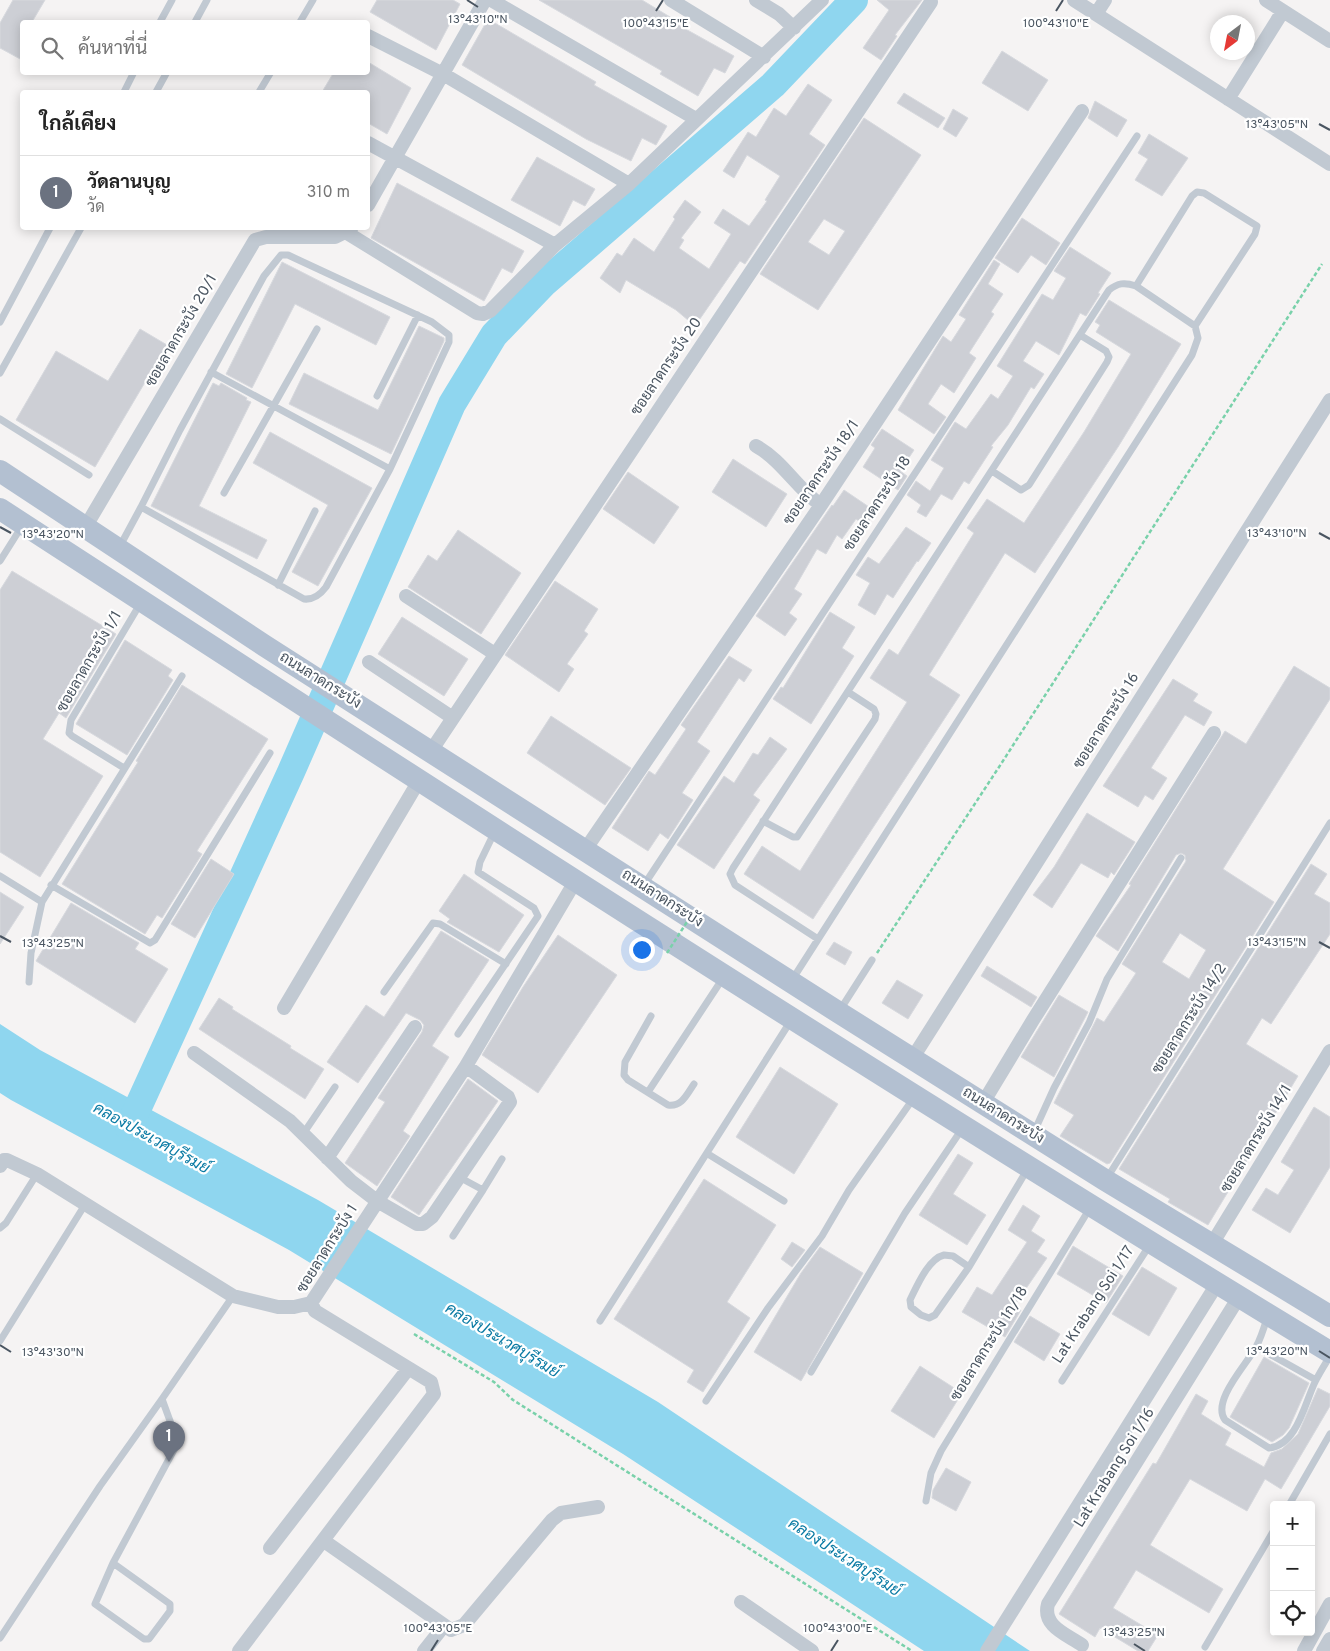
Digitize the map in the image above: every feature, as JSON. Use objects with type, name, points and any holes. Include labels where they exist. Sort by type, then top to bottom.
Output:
[{"type":"main road","name":"ถนนลาดกระบัง","points":[[0,471],[265,646],[838,1012],[1105,1180],[1330,1316]]},
{"type":"main road","name":"ถนนลาดกระบัง","points":[[0,509],[792,1019],[1150,1244],[1330,1354]]},
{"type":"street","points":[[370,201],[485,0]]},
{"type":"street","points":[[490,0],[696,119]]},
{"type":"street","points":[[671,0],[764,57]]},
{"type":"street","points":[[756,0],[779,14],[794,28]]},
{"type":"street","points":[[349,230],[477,313],[483,314],[490,311],[555,245],[629,184],[822,0]]},
{"type":"street","points":[[1074,0],[1330,164]]},
{"type":"street","points":[[1096,14],[1105,0]]},
{"type":"street","points":[[1266,0],[1330,41]]},
{"type":"street","name":"ซอยลาดกระบัง 20","points":[[431,751],[931,2]]},
{"type":"street","points":[[1228,99],[1284,11]]},
{"type":"street","points":[[370,37],[442,74],[629,184]]},
{"type":"street","name":"ซอยลาดกระบัง 18/1","points":[[585,850],[821,505],[1082,110]]},
{"type":"street","points":[[370,144],[555,245]]},
{"type":"street","name":"ซอยลาดกระบัง 20/1","points":[[86,526],[256,240],[266,237],[335,237],[346,230]]},
{"type":"street","name":"ซอยลาดกระบัง 16","points":[[912,1059],[1330,400]]},
{"type":"street","points":[[756,446],[778,461],[810,498],[821,505]]},
{"type":"street","points":[[406,596],[495,654]]},
{"type":"street","points":[[369,662],[453,718]]},
{"type":"street","points":[[983,1103],[1033,1020],[1214,733]]},
{"type":"street","points":[[284,1008],[420,779]]},
{"type":"street","name":"ซอยลาดกระบัง 1","points":[[239,1651],[432,1398],[434,1389],[431,1382],[316,1311],[311,1302],[466,1066],[576,880]]},
{"type":"street","points":[[327,1158],[415,1027]]},
{"type":"street","name":"ซอยลาดกระบัง 14/1","points":[[1212,1244],[1330,1051]]},
{"type":"street","points":[[194,1053],[290,1121],[351,1181],[373,1206],[417,1224],[423,1224],[432,1217],[510,1100],[466,1066]]},
{"type":"street","points":[[0,1166],[4,1160],[7,1160],[37,1174],[233,1296],[278,1307],[294,1307],[311,1302]]},
{"type":"street","points":[[987,1651],[1217,1284]]},
{"type":"street","name":"Lat Krabang Soi 1/16","points":[[1082,1645],[1048,1622],[1045,1614],[1048,1604],[1239,1297]]},
{"type":"street","points":[[270,1548],[408,1369]]},
{"type":"street","points":[[324,1541],[443,1627],[451,1630],[464,1625],[552,1520],[561,1513],[598,1507]]},
{"type":"street","points":[[741,1602],[812,1651]]},
{"type":"street","points":[[1304,1651],[1330,1604]]},
{"type":"street","points":[[424,1651],[443,1627]]},
{"type":"street","points":[[1323,1651],[1330,1639]]},
{"type":"lane","points":[[161,20],[172,0]]},
{"type":"lane","points":[[196,20],[207,0]]},
{"type":"lane","points":[[301,20],[313,0]]},
{"type":"lane","points":[[125,90],[132,75]]},
{"type":"lane","points":[[157,90],[165,75]]},
{"type":"lane","points":[[260,90],[269,75]]},
{"type":"lane","name":"ซอยลาดกระบัง 18","points":[[643,887],[1137,136]]},
{"type":"lane","points":[[1136,286],[1192,196],[1197,192],[1204,193],[1248,220],[1256,226],[1255,234],[1195,326]]},
{"type":"lane","points":[[0,322],[49,230]]},
{"type":"lane","points":[[0,373],[80,230]]},
{"type":"lane","points":[[119,549],[211,372],[264,276],[282,255],[288,255],[418,315],[445,330],[449,335],[449,342],[390,469],[324,590],[317,596],[305,599],[141,507]]},
{"type":"lane","points":[[791,982],[1192,355],[1198,338],[1195,326],[1136,286],[1126,283],[1117,285],[1109,290],[730,874],[735,885],[818,939]]},
{"type":"lane","points":[[377,396],[418,315]]},
{"type":"lane","points":[[224,493],[317,328]]},
{"type":"lane","points":[[992,471],[1022,490],[1029,485],[1109,357],[1106,351],[1080,335]]},
{"type":"lane","points":[[211,372],[390,469]]},
{"type":"lane","points":[[0,419],[89,475]]},
{"type":"lane","points":[[278,585],[315,511]]},
{"type":"lane","points":[[0,561],[24,524]]},
{"type":"lane","name":"ซอยลาดกระบัง 1/1","points":[[124,768],[69,733],[71,720],[141,601]]},
{"type":"lane","points":[[30,982],[32,953],[42,902],[182,676]]},
{"type":"lane","points":[[763,821],[793,837],[797,837],[864,736],[876,714],[874,709],[848,692]]},
{"type":"lane","points":[[51,885],[150,942],[155,940],[270,753]]},
{"type":"lane","name":"ซอยลาดกระบัง 14/2","points":[[1105,1180],[1330,823]]},
{"type":"lane","points":[[458,1034],[538,916],[534,908],[478,872],[480,862],[496,829]]},
{"type":"lane","points":[[1033,1135],[1054,1088],[1089,1023],[1107,979],[1181,858]]},
{"type":"lane","points":[[0,876],[42,902]]},
{"type":"lane","points":[[384,992],[433,923],[440,924],[506,964]]},
{"type":"lane","points":[[838,1012],[872,960]]},
{"type":"lane","points":[[648,1092],[725,975]]},
{"type":"lane","points":[[651,1016],[623,1070],[628,1080],[668,1105],[674,1106],[681,1103],[694,1084]]},
{"type":"lane","points":[[600,1321],[708,1154],[792,1019]]},
{"type":"lane","points":[[303,1134],[335,1087]]},
{"type":"lane","points":[[706,1401],[768,1308],[822,1236],[849,1190],[915,1096]]},
{"type":"lane","points":[[811,1372],[905,1213],[963,1127]]},
{"type":"lane","points":[[708,1154],[784,1201]]},
{"type":"lane","points":[[453,1236],[502,1159]]},
{"type":"lane","points":[[969,1267],[953,1256],[939,1256],[916,1288],[910,1300],[911,1307],[921,1315],[929,1318],[935,1315],[969,1267],[1029,1168]]},
{"type":"lane","points":[[0,1228],[6,1223],[37,1174]]},
{"type":"lane","points":[[459,1177],[483,1190]]},
{"type":"lane","points":[[0,1341],[86,1203]]},
{"type":"lane","name":"ซอยลาดกระบัง 1ก/18","points":[[926,1501],[931,1473],[940,1451],[1091,1207]]},
{"type":"lane","name":"Lat Krabang Soi 1/17","points":[[1062,1381],[1150,1244]]},
{"type":"lane","points":[[0,1638],[100,1486],[233,1296]]},
{"type":"lane","points":[[1268,1315],[1257,1346],[1225,1393],[1222,1416],[1269,1448],[1282,1444],[1296,1426],[1316,1380],[1330,1354]]},
{"type":"lane","points":[[1257,1346],[1316,1380]]},
{"type":"lane","points":[[113,1563],[170,1604],[170,1611],[149,1639],[144,1639],[95,1604],[113,1563],[176,1446],[177,1440],[162,1400]]},
{"type":"lane","points":[[1291,1501],[1330,1434]]},
{"type":"lane","points":[[1205,1647],[1270,1537]]},
{"type":"path","points":[[872,960],[1007,755],[1322,264]]},
{"type":"path","points":[[667,953],[694,911]]},
{"type":"path","points":[[414,1334],[494,1382],[513,1400],[912,1651]]},
{"type":"water","name":"คลองประเวศบุรีรมย์","points":[[0,1024],[40,1050],[318,1200],[658,1402],[1030,1651],[924,1651],[623,1454],[289,1250],[11,1100],[0,1093]]},
{"type":"building","points":[[13,0],[45,0],[33,20],[20,20],[20,59],[0,48],[0,23]]},
{"type":"building","points":[[377,0],[453,0],[460,4],[436,50],[370,12]]},
{"type":"building","points":[[539,0],[642,0],[675,20],[673,22],[734,56],[725,73],[714,68],[698,96],[660,74],[662,71]]},
{"type":"building","points":[[877,0],[922,0],[895,35],[897,36],[881,60],[863,48],[889,10]]},
{"type":"building","points":[[488,19],[596,82],[594,85],[667,126],[656,145],[642,138],[631,161],[586,139],[462,65]]},
{"type":"building","points":[[1002,51],[1048,80],[1028,111],[982,83]]},
{"type":"building","points":[[370,63],[411,88],[387,134],[370,124],[370,90],[323,90],[332,75],[370,75]]},
{"type":"building","points":[[808,84],[832,100],[809,134],[825,145],[745,264],[740,261],[695,326],[676,310],[626,280],[620,293],[600,278],[617,253],[622,256],[634,238],[654,252],[675,219],[673,217],[685,200],[701,212],[681,238],[684,240],[679,248],[709,269],[731,234],[714,223],[723,209],[749,226],[767,201],[765,200],[780,176],[747,155],[734,178],[723,171],[748,132],[756,137],[774,108],[786,116]]},
{"type":"building","points":[[904,93],[945,118],[938,128],[897,103]]},
{"type":"building","points":[[1095,101],[1127,120],[1117,137],[1088,118]]},
{"type":"building","points":[[953,109],[968,118],[956,137],[943,129]]},
{"type":"building","points":[[864,118],[921,155],[818,310],[760,274]],"holes":[[[824,219],[845,231],[829,255],[808,242]]]},
{"type":"building","points":[[1149,134],[1188,158],[1162,196],[1135,180],[1148,159],[1138,153]]},
{"type":"building","points":[[537,157],[595,189],[585,206],[573,200],[560,226],[511,200]]},
{"type":"building","points":[[397,183],[524,251],[512,273],[502,268],[484,301],[371,238]]},
{"type":"building","points":[[1022,218],[1060,243],[1046,265],[1031,255],[1018,273],[995,258]]},
{"type":"building","points":[[1070,247],[1111,273],[1098,293],[1100,294],[1086,316],[1080,313],[1059,355],[1036,341],[1023,361],[1044,374],[1034,389],[1031,387],[1008,425],[991,446],[993,447],[969,484],[964,481],[952,500],[941,494],[926,517],[917,512],[921,505],[907,495],[916,481],[930,491],[944,468],[931,460],[955,422],[966,429],[991,394],[998,399],[1013,376],[997,366],[1042,294],[1053,300],[1066,278],[1054,271]]},
{"type":"building","points":[[994,260],[1000,264],[988,284],[1003,294],[991,312],[994,314],[969,353],[976,358],[954,393],[941,384],[928,404],[946,417],[934,434],[898,410],[943,336],[951,342],[966,319],[959,315]]},
{"type":"building","points":[[282,262],[390,317],[376,345],[295,304],[252,388],[226,374]]},
{"type":"building","points":[[1109,300],[1181,344],[1118,447],[1035,573],[1005,553],[929,675],[960,695],[813,919],[744,874],[762,846],[800,871],[907,702],[870,678],[889,649],[898,655],[974,533],[967,528],[987,499],[1024,523],[1084,432],[1131,354],[1096,332],[1100,325],[1095,322]]},
{"type":"building","points":[[419,326],[444,338],[444,341],[391,454],[289,404],[304,373],[378,410]]},
{"type":"building","points":[[140,329],[167,345],[95,467],[16,420],[56,351],[108,381]]},
{"type":"building","points":[[213,383],[219,386],[221,383],[251,402],[199,506],[267,540],[257,559],[151,506]]},
{"type":"building","points":[[882,429],[914,450],[900,471],[907,476],[898,490],[863,467],[875,448],[871,445]]},
{"type":"building","points":[[270,432],[372,488],[318,586],[292,572],[328,505],[253,463]]},
{"type":"building","points":[[733,459],[787,494],[766,527],[712,492]]},
{"type":"building","points":[[628,472],[679,507],[654,544],[603,509]]},
{"type":"building","points":[[844,490],[875,511],[866,526],[856,519],[842,539],[837,535],[826,554],[817,549],[794,589],[802,594],[789,613],[797,619],[785,636],[756,616]]},
{"type":"building","points":[[906,527],[931,543],[893,598],[887,594],[875,615],[858,605],[870,583],[856,575],[868,557],[879,564]]},
{"type":"building","points":[[458,530],[521,573],[481,634],[408,587],[428,555],[437,561]]},
{"type":"building","points":[[12,571],[116,634],[66,718],[59,713],[43,739],[103,776],[40,877],[0,852],[0,590]]},
{"type":"building","points":[[555,581],[598,609],[584,631],[588,634],[567,664],[574,669],[559,692],[505,655]]},
{"type":"building","points":[[830,612],[855,627],[842,648],[854,656],[811,724],[773,699],[781,687],[783,688]]},
{"type":"building","points":[[402,617],[468,659],[444,696],[378,654]]},
{"type":"building","points":[[125,640],[172,670],[168,676],[173,680],[127,755],[76,724]]},
{"type":"building","points":[[729,656],[752,670],[744,682],[739,678],[697,742],[710,751],[682,793],[693,800],[668,839],[660,833],[648,851],[612,828],[649,771],[655,775],[686,729],[681,725]]},
{"type":"building","points":[[1294,666],[1330,688],[1330,699],[1223,869],[1274,902],[1110,1163],[1107,1164],[1060,1136],[1074,1115],[1054,1103],[1097,1018],[1104,1022],[1136,973],[1122,964],[1186,861],[1185,855],[1181,853],[1176,855],[1118,951],[1096,936],[1131,885],[1129,884],[1225,731],[1246,744]],"holes":[[[1180,933],[1206,950],[1189,979],[1162,962]]]},
{"type":"building","points":[[1173,679],[1198,694],[1193,701],[1212,712],[1204,726],[1185,715],[1151,768],[1167,778],[1153,800],[1145,795],[1138,807],[1103,786]]},
{"type":"building","points":[[182,685],[268,739],[197,851],[202,854],[162,918],[157,915],[145,934],[62,884],[138,762],[136,761]]},
{"type":"building","points":[[551,716],[631,768],[605,805],[527,753]]},
{"type":"building","points":[[770,737],[787,749],[753,795],[760,800],[714,869],[677,845],[724,776],[734,783],[753,753],[758,755]]},
{"type":"building","points":[[1087,813],[1135,842],[1114,875],[1111,872],[1108,878],[1081,863],[1052,908],[1033,895],[1054,867]]},
{"type":"building","points":[[211,859],[234,874],[195,938],[171,924]]},
{"type":"building","points":[[1311,864],[1327,874],[1314,894],[1330,903],[1330,934],[1271,1024],[1262,1018],[1246,1044],[1298,1076],[1208,1225],[1168,1202],[1170,1199],[1119,1169]]},
{"type":"building","points":[[464,874],[524,915],[499,952],[447,922],[450,919],[439,911]]},
{"type":"building","points":[[0,892],[24,907],[0,944]]},
{"type":"building","points":[[71,903],[139,943],[135,949],[168,969],[135,1023],[36,961]]},
{"type":"building","points":[[441,931],[489,960],[432,1046],[449,1057],[403,1131],[410,1136],[377,1186],[345,1163],[385,1102],[378,1098],[422,1032],[424,1025],[420,1020],[406,1013],[358,1083],[327,1062],[366,1005],[384,1017]]},
{"type":"building","points":[[558,935],[617,975],[538,1093],[482,1055],[523,987]]},
{"type":"building","points":[[834,942],[852,952],[845,965],[826,954]]},
{"type":"building","points":[[987,966],[1037,997],[1031,1007],[981,976]]},
{"type":"building","points":[[897,980],[923,995],[908,1019],[882,1003]]},
{"type":"building","points":[[1059,995],[1088,1012],[1054,1077],[1021,1057]]},
{"type":"building","points":[[219,998],[233,1007],[232,1009],[324,1069],[305,1099],[199,1029]]},
{"type":"building","points":[[780,1067],[838,1104],[794,1174],[736,1137]]},
{"type":"building","points":[[468,1079],[498,1101],[419,1215],[391,1197]]},
{"type":"building","points":[[1314,1107],[1330,1117],[1330,1167],[1290,1233],[1252,1210],[1266,1188],[1278,1195],[1294,1170],[1281,1162]]},
{"type":"building","points":[[958,1154],[973,1163],[953,1194],[986,1215],[967,1245],[919,1215]]},
{"type":"building","points":[[704,1179],[776,1225],[727,1302],[750,1318],[703,1392],[687,1382],[694,1370],[614,1319]]},
{"type":"building","points":[[1023,1205],[1040,1216],[1031,1231],[1045,1240],[1037,1252],[1047,1258],[1014,1306],[1021,1310],[1005,1337],[962,1312],[977,1287],[992,1295],[1027,1242],[1008,1230]]},
{"type":"building","points":[[792,1242],[805,1250],[792,1267],[781,1259]]},
{"type":"building","points":[[1073,1246],[1123,1276],[1106,1303],[1057,1274]]},
{"type":"building","points":[[820,1247],[863,1273],[801,1381],[754,1352],[801,1273]]},
{"type":"building","points":[[1142,1267],[1177,1288],[1149,1336],[1112,1314]]},
{"type":"building","points":[[1030,1316],[1060,1334],[1044,1361],[1014,1342]]},
{"type":"building","points":[[1264,1357],[1309,1383],[1289,1428],[1283,1435],[1272,1442],[1230,1417]]},
{"type":"building","points":[[920,1366],[962,1393],[934,1438],[891,1411]]},
{"type":"building","points":[[1318,1388],[1330,1394],[1330,1406],[1281,1489],[1265,1479],[1247,1511],[1190,1479],[1150,1545],[1223,1589],[1209,1613],[1136,1570],[1113,1608],[1158,1635],[1148,1651],[1138,1651],[1100,1628],[1095,1637],[1059,1614],[1153,1463],[1156,1464],[1196,1394],[1208,1401],[1201,1414],[1231,1433],[1225,1445],[1264,1467],[1271,1453],[1282,1449],[1298,1434]]},
{"type":"building","points":[[946,1468],[971,1482],[956,1511],[932,1498],[933,1490]]},
{"type":"waterway","name":"คลองประเวศบุรีรมย์","points":[[129,1127],[291,772],[452,404],[494,335],[543,284],[773,85],[854,0]]},
{"type":"place","name":"วัดลานบุญ","points":[[169,1462]]}]
